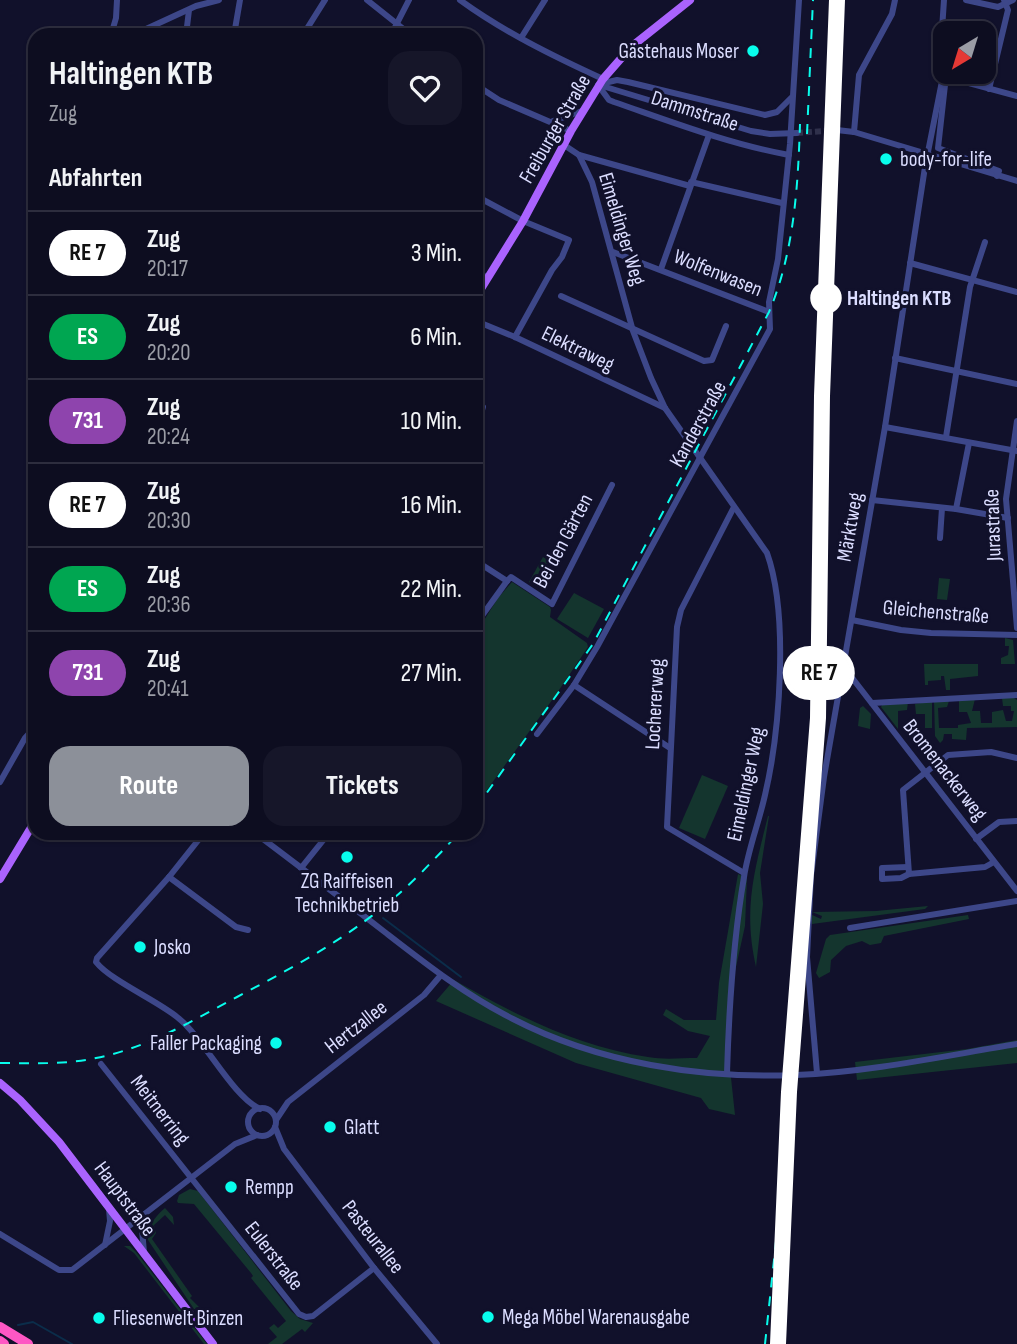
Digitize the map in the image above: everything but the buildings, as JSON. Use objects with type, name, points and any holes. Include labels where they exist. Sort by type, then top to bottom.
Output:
[{"type":"highway","points":[[0,1327],[28,1344]]},
{"type":"highway","points":[[0,1341],[5,1344]]},
{"type":"main road","name":"Freiburger Straße","points":[[483,286],[523,221],[600,82],[631,47],[690,0]]},
{"type":"main road","points":[[0,879],[28,833]]},
{"type":"main road","name":"Hauptstraße","points":[[0,1083],[44,1124],[214,1344]]},
{"type":"street","points":[[113,28],[117,0]]},
{"type":"street","points":[[147,28],[193,5],[219,0]]},
{"type":"street","points":[[235,28],[240,0]]},
{"type":"street","points":[[307,28],[324,0]]},
{"type":"street","points":[[367,0],[402,28]]},
{"type":"street","points":[[394,28],[409,0]]},
{"type":"street","points":[[460,0],[521,38],[584,70],[600,82],[751,131],[771,134],[797,133]]},
{"type":"street","points":[[521,38],[545,0]]},
{"type":"street","name":"Kanderstraße","points":[[537,734],[574,685],[597,647],[770,329],[769,302],[778,259],[790,144],[799,0]]},
{"type":"street","points":[[854,132],[859,75],[892,14],[895,0]]},
{"type":"street","points":[[943,21],[944,0]]},
{"type":"street","points":[[966,0],[998,7],[1005,2],[1016,0]]},
{"type":"street","points":[[989,89],[1008,10],[1005,2]]},
{"type":"street","points":[[188,28],[193,5]]},
{"type":"street","points":[[600,82],[617,80],[765,114],[777,112],[791,98]]},
{"type":"street","name":"Dammstraße","points":[[600,82],[609,100],[614,102],[709,135],[789,155]]},
{"type":"street","name":"Märktweg","points":[[817,1073],[807,957],[811,875],[824,777],[941,84]]},
{"type":"street","points":[[945,84],[938,148],[999,171],[997,176]]},
{"type":"street","points":[[971,84],[1017,96]]},
{"type":"street","points":[[483,90],[499,100],[571,131]]},
{"type":"street","points":[[553,121],[582,111]]},
{"type":"street","points":[[837,130],[854,132],[1017,181]]},
{"type":"street","points":[[661,269],[709,135]]},
{"type":"street","name":"Eimeldinger Weg","points":[[564,145],[579,155],[592,182],[650,378],[665,408],[767,553],[775,576],[779,644],[776,731],[765,796],[744,873],[734,948],[727,1073]]},
{"type":"street","points":[[579,155],[690,184],[782,203]]},
{"type":"street","points":[[483,200],[523,221],[569,240],[516,337]]},
{"type":"street","points":[[946,437],[970,287],[985,242]]},
{"type":"street","name":"Wolfenwasen","points":[[613,252],[769,312]]},
{"type":"street","points":[[910,263],[1017,292]]},
{"type":"street","points":[[483,275],[488,278]]},
{"type":"street","points":[[561,296],[708,362],[715,356],[726,326]]},
{"type":"street","name":"Elektraweg","points":[[483,324],[665,408]]},
{"type":"street","points":[[895,358],[1017,384]]},
{"type":"street","name":"Jurastraße","points":[[1017,421],[1015,451],[1006,499],[1017,628]]},
{"type":"street","points":[[885,427],[1015,451]]},
{"type":"street","points":[[956,509],[969,443]]},
{"type":"street","name":"Bei den Gärten","points":[[507,581],[511,577],[552,604],[612,485]]},
{"type":"street","points":[[872,500],[956,509],[1008,519]]},
{"type":"street","name":"Lochererweg","points":[[734,507],[681,610],[677,627],[667,827],[744,873]]},
{"type":"street","points":[[940,538],[942,508]]},
{"type":"street","points":[[483,566],[507,581],[483,614]]},
{"type":"street","name":"Gleichenstraße","points":[[852,620],[911,631],[1017,635]]},
{"type":"street","name":"Bromenackerweg","points":[[843,674],[853,679],[1017,891]]},
{"type":"street","points":[[574,685],[670,748]]},
{"type":"street","points":[[872,703],[1017,695]]},
{"type":"street","points":[[0,782],[28,735]]},
{"type":"street","points":[[993,862],[985,867],[908,870],[903,790],[950,755],[991,752],[1017,758]]},
{"type":"street","points":[[976,839],[999,822],[1017,821]]},
{"type":"street","points":[[198,840],[96,958],[96,962],[176,1016],[243,1097],[260,1109]]},
{"type":"street","points":[[264,840],[441,975],[513,1020],[563,1041],[637,1064],[727,1073],[795,1075],[1017,1044]]},
{"type":"street","points":[[302,869],[324,840]]},
{"type":"street","points":[[169,877],[236,927],[248,930]]},
{"type":"street","points":[[850,928],[1017,901]]},
{"type":"street","name":"Hertzallee","points":[[260,1109],[268,1110],[288,1102],[424,995],[441,975]]},
{"type":"street","name":"Meitnerring","points":[[101,1064],[190,1178]]},
{"type":"street","points":[[243,1097],[250,1130],[265,1136]]},
{"type":"street","name":"Hertzallee","points":[[265,1136],[276,1124],[288,1102]]},
{"type":"street","points":[[235,1144],[254,1111],[260,1109]]},
{"type":"street","points":[[268,1110],[276,1124]]},
{"type":"street","name":"Pasteurallee","points":[[276,1124],[284,1149]]},
{"type":"street","points":[[0,1234],[59,1270],[72,1270],[235,1144],[257,1135]]},
{"type":"street","name":"Pasteurallee","points":[[265,1136],[284,1149],[374,1268],[437,1344]]},
{"type":"street","name":"Eulerstraße","points":[[190,1178],[293,1308],[307,1317],[319,1311],[374,1268]]},
{"type":"street","points":[[105,1245],[110,1221],[108,1206]]},
{"type":"street","points":[[144,1253],[142,1230],[145,1215]]},
{"type":"green space","points":[[543,557],[556,565],[543,589],[529,582]]},
{"type":"green space","points":[[939,578],[950,579],[947,600],[937,599]]},
{"type":"green space","points":[[512,582],[550,607],[550,617],[587,643],[588,647],[483,795],[483,622]]},
{"type":"green space","points":[[574,593],[604,609],[588,638],[557,619]]},
{"type":"green space","points":[[1005,638],[1013,640],[1015,664],[1001,664],[1001,658],[1008,655],[1009,646],[1005,646]]},
{"type":"green space","points":[[924,664],[978,664],[978,676],[950,679],[950,690],[946,690],[944,676],[941,676],[941,680],[928,681],[928,685],[925,685]]},
{"type":"green space","points":[[1002,698],[1017,700],[1017,727],[967,728],[966,740],[952,739],[952,734],[944,734],[940,743],[935,736],[934,700],[949,701],[947,707],[938,708],[939,728],[958,728],[958,725],[971,723],[967,712],[959,712],[959,700],[975,699],[972,711],[980,711],[981,723],[992,723],[992,712],[1003,710],[1006,721],[1012,721],[1014,711],[1011,711],[1011,706],[1003,706]]},
{"type":"green space","points":[[932,701],[932,728],[925,728],[925,714],[916,714],[915,704]]},
{"type":"green space","points":[[908,702],[907,710],[898,711],[898,729],[881,707],[883,703]]},
{"type":"green space","points":[[863,706],[871,714],[870,729],[858,726],[860,708]]},
{"type":"green space","points":[[702,775],[728,786],[705,839],[679,828]]},
{"type":"green space","points":[[768,816],[760,873],[763,904],[756,967],[750,909]]},
{"type":"green space","points":[[738,874],[747,878],[745,926],[732,985],[726,1031],[735,1115],[709,1109],[701,1098],[576,1063],[436,1001],[454,980],[524,1017],[597,1046],[654,1058],[697,1058],[710,1036],[688,1031],[663,1015],[666,1009],[684,1020],[716,1020],[719,983]]},
{"type":"green space","points":[[928,906],[925,909],[812,924],[810,914],[821,919],[822,916],[812,912],[876,911]]},
{"type":"green space","points":[[968,915],[969,919],[884,936],[881,943],[870,945],[862,941],[846,946],[831,960],[830,972],[819,978],[816,973],[826,939],[830,935]]},
{"type":"green space","points":[[1017,1040],[1017,1063],[857,1080],[855,1062],[967,1049]]},
{"type":"green space","points":[[190,1189],[198,1191],[291,1311],[300,1319],[313,1323],[305,1332],[302,1329],[282,1344],[268,1344],[277,1337],[269,1328],[274,1324],[278,1328],[286,1321],[251,1278],[251,1273],[194,1204],[178,1203],[179,1195]]},
{"type":"green space","points":[[165,1208],[173,1217],[174,1225],[165,1215],[154,1225],[156,1233],[152,1239],[192,1296],[190,1298],[202,1310],[194,1309],[148,1240],[152,1223]]},
{"type":"green space","points":[[124,1246],[130,1246],[136,1252],[207,1344],[204,1344],[134,1253]]},
{"type":"waterway","points":[[383,918],[461,977]]},
{"type":"waterway","points":[[18,1325],[33,1322],[72,1344]]},
{"type":"tunnel","points":[[797,133],[837,130]]},
{"type":"railway","points":[[807,134],[813,0]]},
{"type":"railway","points":[[765,1344],[777,1232],[787,1054],[815,718],[818,396],[832,0]]},
{"type":"railway","points":[[483,798],[593,644],[769,312],[784,267],[793,220],[800,124]]},
{"type":"railway","points":[[0,1063],[60,1063],[96,1058],[133,1048],[186,1024],[287,970],[357,927],[401,892],[452,840]]},
{"type":"railway","points":[[778,1344],[780,1295]]},
{"type":"train","points":[[778,1344],[791,1055],[818,718],[822,396],[837,0]]},
{"type":"place","name":"Gästehaus Moser","points":[[753,51]]},
{"type":"place","name":"body-for-life","points":[[886,159]]},
{"type":"place","name":"Haltingen KTB","points":[[826,298]]},
{"type":"place","name":"ZG Raiffeisen Technikbetrieb","points":[[347,857]]},
{"type":"place","name":"Josko","points":[[140,947]]},
{"type":"place","name":"Faller Packaging","points":[[276,1043]]},
{"type":"place","name":"Glatt","points":[[330,1127]]},
{"type":"place","name":"Rempp","points":[[231,1187]]},
{"type":"place","name":"Mega Möbel Warenausgabe","points":[[488,1317]]},
{"type":"place","name":"Fliesenwelt Binzen","points":[[99,1318]]}]
